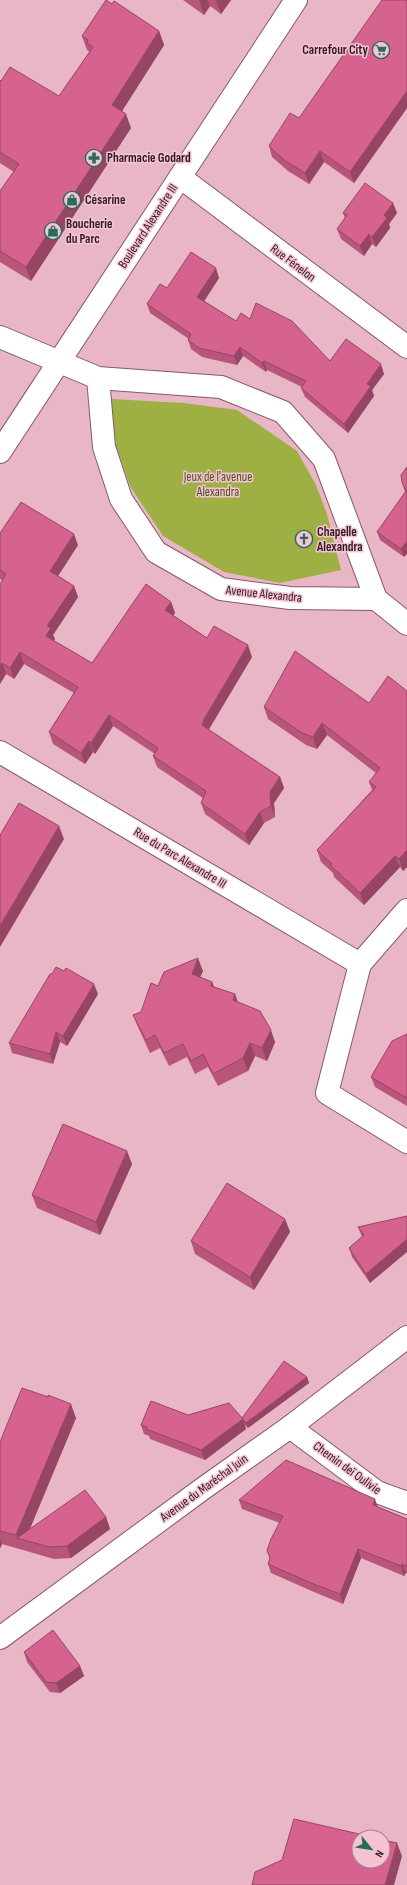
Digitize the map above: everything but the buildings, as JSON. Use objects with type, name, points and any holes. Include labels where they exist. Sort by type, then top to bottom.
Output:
[{"type":"street","name":"Boulevard Alexandre III","points":[[0,452],[296,0]]},
{"type":"street","name":"Rue Fénelon","points":[[180,177],[407,347]]},
{"type":"street","points":[[0,337],[98,378],[220,387],[283,412],[324,460],[376,599],[407,624]]},
{"type":"street","name":"Avenue Alexandra","points":[[98,378],[104,447],[116,484],[121,499],[156,552],[221,589],[290,598],[376,599]]},
{"type":"street","name":"Rue du Parc Alexandre III","points":[[0,752],[360,964]]},
{"type":"street","points":[[407,910],[360,964],[327,1093],[407,1142]]},
{"type":"street","name":"Avenue du Maréchal Juin","points":[[0,1638],[290,1426],[407,1337]]},
{"type":"street","name":"Chemin deï Oulivie","points":[[290,1426],[377,1492],[407,1503]]},
{"type":"green space","name":"Jeux de l'avenue Alexandra","points":[[111,399],[184,403],[237,410],[297,451],[316,485],[327,514],[341,570],[280,583],[224,572],[163,536],[130,486],[116,446]]},
{"type":"place","name":"Carrefour City","points":[[381,50]]},
{"type":"place","name":"Pharmacie Godard","points":[[94,158]]},
{"type":"place","name":"Césarine","points":[[72,200]]},
{"type":"place","name":"Boucherie du Parc","points":[[53,231]]},
{"type":"place","name":"Chapelle Alexandra","points":[[304,539]]}]
